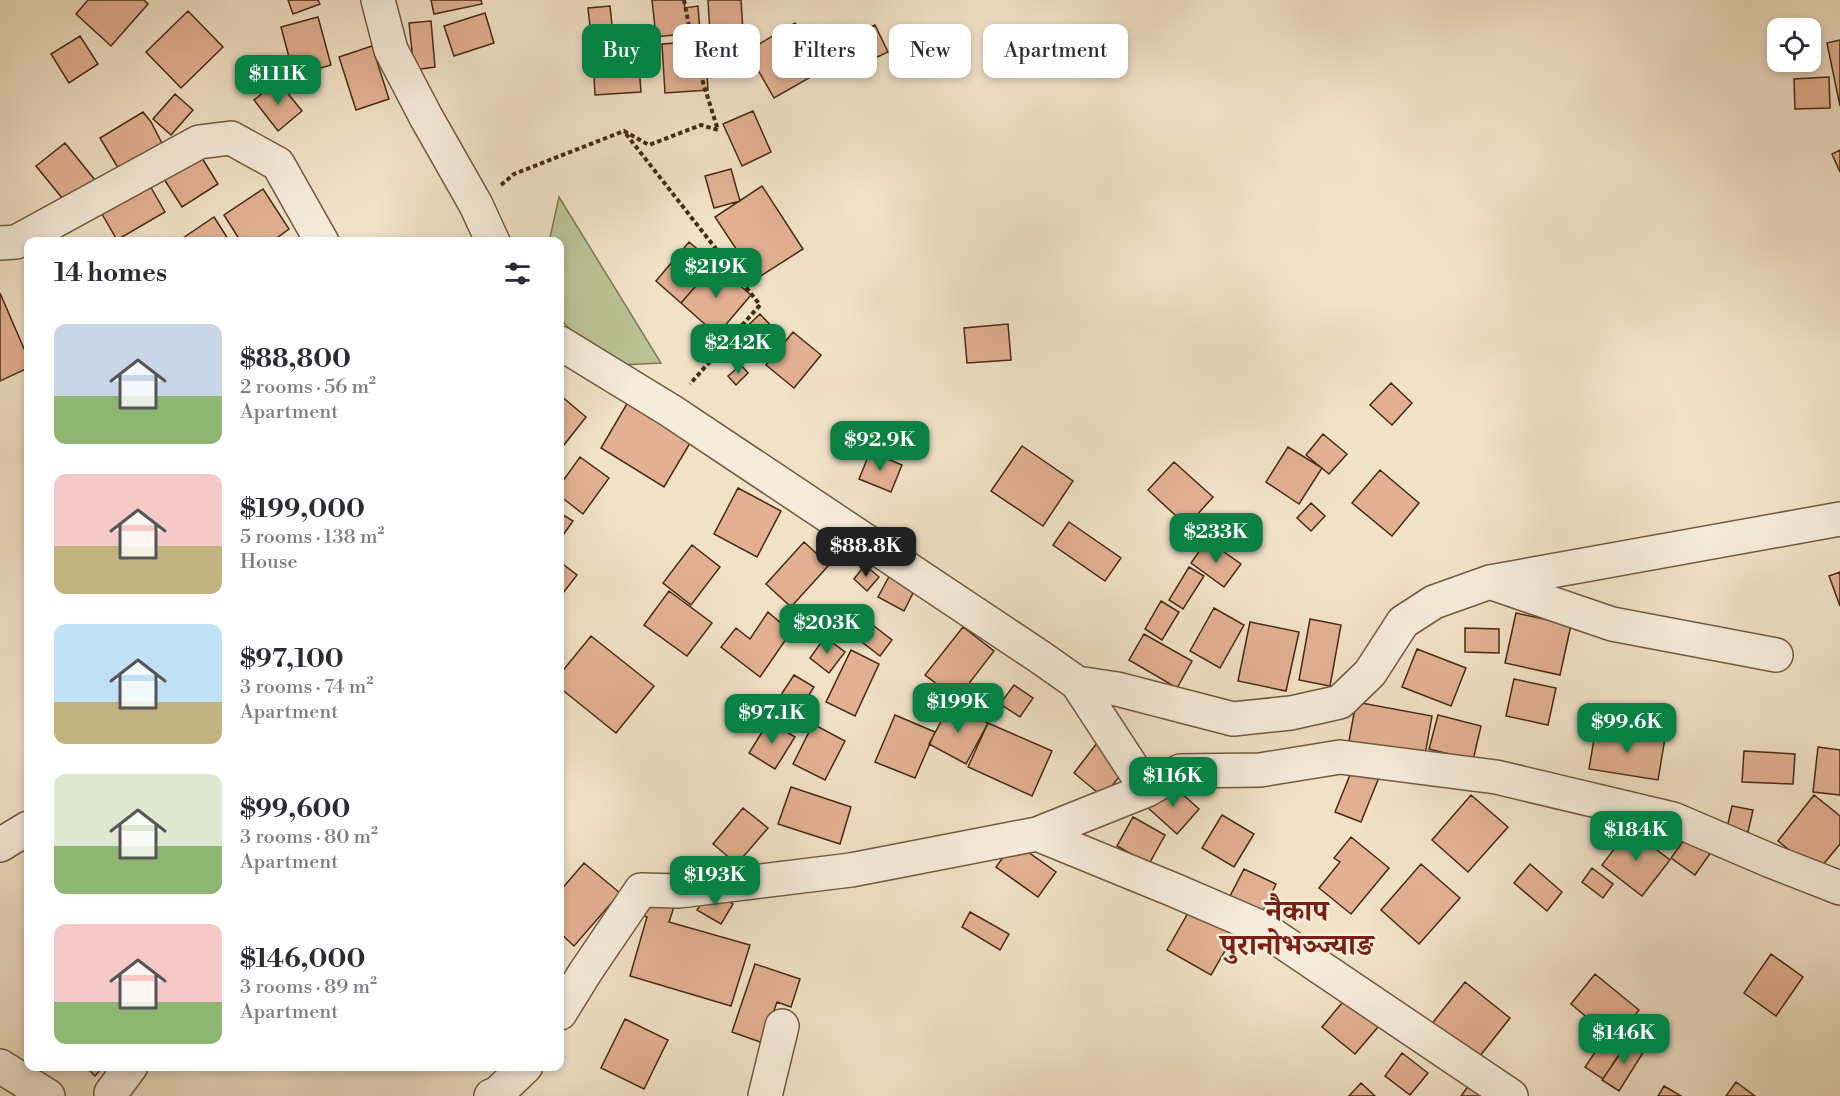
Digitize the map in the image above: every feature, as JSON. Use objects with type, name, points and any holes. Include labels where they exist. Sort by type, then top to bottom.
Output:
[{"type":"street","points":[[378,0],[390,50],[492,237]]},
{"type":"street","points":[[25,237],[199,142],[231,138],[278,164],[319,237]]},
{"type":"street","points":[[0,243],[16,242],[24,238]]},
{"type":"street","points":[[564,345],[671,411],[1077,683],[1147,790]]},
{"type":"street","points":[[1077,683],[1117,689],[1233,719],[1291,713],[1340,702],[1370,673],[1403,622],[1434,602],[1490,582],[1840,519]]},
{"type":"street","points":[[1490,582],[1612,624],[1776,655]]},
{"type":"street","points":[[564,1007],[641,890],[679,891],[851,870],[1037,834],[1147,790],[1180,771],[1260,770],[1340,757],[1496,777],[1673,819],[1840,888]]},
{"type":"street","points":[[0,845],[24,830]]},
{"type":"street","points":[[1037,834],[1262,928],[1511,1096]]},
{"type":"street","points":[[765,1096],[782,1026]]},
{"type":"street","points":[[0,1066],[48,1096]]},
{"type":"street","points":[[110,1095],[127,1071]]},
{"type":"street","points":[[491,1096],[498,1093],[521,1071]]},
{"type":"path","points":[[624,131],[649,145],[701,125],[718,130],[695,57],[684,0]]},
{"type":"path","points":[[476,205],[514,174],[624,131]]},
{"type":"path","points":[[624,131],[760,305],[678,397],[671,411]]},
{"type":"green space","points":[[559,197],[661,363],[600,366],[564,323],[564,237],[550,237]]},
{"type":"building","points":[[88,0],[144,0],[148,4],[111,46],[76,14]]},
{"type":"building","points":[[288,0],[318,0],[320,4],[293,14]]},
{"type":"building","points":[[431,0],[481,0],[482,4],[434,14]]},
{"type":"building","points":[[652,0],[684,0],[685,8],[698,6],[699,24],[673,24],[673,35],[661,36],[661,24],[655,24]]},
{"type":"building","points":[[708,0],[741,0],[743,24],[709,24]]},
{"type":"building","points":[[610,6],[612,24],[590,24],[588,8]]},
{"type":"building","points":[[188,11],[223,47],[181,88],[146,52]]},
{"type":"building","points":[[485,13],[494,43],[454,56],[444,26]]},
{"type":"building","points":[[318,17],[331,65],[294,76],[281,27]]},
{"type":"building","points":[[431,21],[435,67],[414,70],[409,23]]},
{"type":"building","points":[[877,29],[888,52],[877,57]]},
{"type":"building","points":[[80,36],[98,64],[69,83],[51,54]]},
{"type":"building","points":[[772,36],[772,78],[809,78],[774,98],[760,74],[760,43]]},
{"type":"building","points":[[1840,40],[1840,106],[1827,43]]},
{"type":"building","points":[[673,43],[673,78],[707,78],[708,90],[665,93],[662,44]]},
{"type":"building","points":[[372,46],[389,99],[356,110],[339,57]]},
{"type":"building","points":[[1829,77],[1830,108],[1795,109],[1794,79]]},
{"type":"building","points":[[594,78],[640,78],[641,92],[595,95]]},
{"type":"building","points":[[278,81],[302,111],[278,131],[254,100]]},
{"type":"building","points":[[175,94],[193,110],[171,135],[153,119]]},
{"type":"building","points":[[753,111],[771,152],[742,166],[723,124]]},
{"type":"building","points":[[143,112],[151,122],[166,151],[123,176],[100,138]]},
{"type":"building","points":[[65,143],[99,185],[71,209],[36,166]]},
{"type":"building","points":[[197,150],[218,184],[182,207],[160,173]]},
{"type":"building","points":[[1840,150],[1840,172],[1832,154]]},
{"type":"building","points":[[731,169],[740,201],[714,208],[705,176]]},
{"type":"building","points":[[146,179],[165,212],[122,237],[115,237],[98,207]]},
{"type":"building","points":[[762,186],[803,249],[756,279],[715,217]]},
{"type":"building","points":[[263,189],[289,229],[278,237],[238,237],[224,215]]},
{"type":"building","points":[[214,217],[227,237],[184,237]]},
{"type":"building","points":[[689,242],[715,264],[681,303],[656,281]]},
{"type":"building","points":[[715,264],[751,295],[717,335],[681,303]]},
{"type":"building","points":[[0,293],[24,349],[24,370],[0,381]]},
{"type":"building","points":[[760,314],[775,330],[751,352],[736,337]]},
{"type":"building","points":[[1008,324],[1011,360],[967,363],[964,328]]},
{"type":"building","points":[[793,332],[821,355],[794,388],[766,365]]},
{"type":"building","points":[[741,365],[748,373],[736,385],[728,376]]},
{"type":"building","points":[[1391,383],[1412,403],[1392,425],[1370,405]]},
{"type":"building","points":[[631,397],[696,433],[664,487],[601,448]]},
{"type":"building","points":[[564,398],[586,417],[564,445]]},
{"type":"building","points":[[1323,434],[1347,454],[1329,474],[1306,455]]},
{"type":"building","points":[[1022,446],[1073,481],[1043,526],[991,491]]},
{"type":"building","points":[[1288,447],[1322,468],[1299,504],[1266,482]]},
{"type":"building","points":[[870,452],[902,465],[891,492],[859,479]]},
{"type":"building","points":[[580,457],[609,478],[583,514],[564,499],[564,479]]},
{"type":"building","points":[[1174,462],[1213,497],[1187,526],[1148,490]]},
{"type":"building","points":[[1380,470],[1419,503],[1392,536],[1352,503]]},
{"type":"building","points":[[738,488],[781,511],[757,557],[714,534]]},
{"type":"building","points":[[1311,503],[1325,516],[1311,531],[1297,518]]},
{"type":"building","points":[[564,515],[573,521],[564,534]]},
{"type":"building","points":[[1069,522],[1121,558],[1105,581],[1053,545]]},
{"type":"building","points":[[1207,540],[1241,564],[1224,587],[1191,563]]},
{"type":"building","points":[[804,542],[829,565],[791,607],[766,584]]},
{"type":"building","points":[[692,545],[720,567],[691,605],[663,583]]},
{"type":"building","points":[[564,565],[577,575],[564,592]]},
{"type":"building","points":[[865,565],[879,577],[867,591],[854,579]]},
{"type":"building","points":[[1189,567],[1204,576],[1183,609],[1169,600]]},
{"type":"building","points":[[1840,572],[1840,606],[1829,576]]},
{"type":"building","points":[[891,573],[916,587],[904,611],[878,597]]},
{"type":"building","points":[[669,591],[712,623],[687,656],[644,625]]},
{"type":"building","points":[[1161,601],[1179,612],[1162,640],[1145,629]]},
{"type":"building","points":[[1214,608],[1244,625],[1220,668],[1190,651]]},
{"type":"building","points":[[768,612],[791,632],[760,677],[721,647],[736,628],[750,639]]},
{"type":"building","points":[[1516,613],[1571,625],[1560,675],[1505,663]]},
{"type":"building","points":[[1310,619],[1341,625],[1330,686],[1299,680]]},
{"type":"building","points":[[1250,622],[1299,632],[1286,691],[1238,681]]},
{"type":"building","points":[[870,623],[892,640],[880,656],[858,639]]},
{"type":"building","points":[[963,627],[994,651],[957,699],[925,675]]},
{"type":"building","points":[[1465,628],[1499,629],[1499,653],[1465,652]]},
{"type":"building","points":[[1144,634],[1192,661],[1177,688],[1129,660]]},
{"type":"building","points":[[591,636],[654,686],[616,733],[564,691],[564,669]]},
{"type":"building","points":[[825,637],[845,652],[829,673],[810,658]]},
{"type":"building","points":[[1417,649],[1466,668],[1451,706],[1402,687]]},
{"type":"building","points":[[851,650],[879,664],[855,716],[826,702]]},
{"type":"building","points":[[794,675],[814,687],[791,723],[771,710]]},
{"type":"building","points":[[1514,679],[1556,688],[1548,725],[1506,716]]},
{"type":"building","points":[[1014,685],[1033,698],[1020,717],[1000,704]]},
{"type":"building","points":[[1356,702],[1432,716],[1425,755],[1349,741]]},
{"type":"building","points":[[951,703],[988,723],[966,764],[929,744]]},
{"type":"building","points":[[895,715],[935,732],[915,778],[875,762]]},
{"type":"building","points":[[1438,715],[1481,726],[1473,760],[1429,749]]},
{"type":"building","points":[[769,721],[795,737],[775,769],[749,753]]},
{"type":"building","points":[[988,723],[1052,751],[1032,796],[968,767]]},
{"type":"building","points":[[813,724],[845,741],[825,780],[793,764]]},
{"type":"building","points":[[1596,727],[1665,738],[1658,780],[1589,769]]},
{"type":"building","points":[[1097,743],[1127,767],[1103,797],[1074,773]]},
{"type":"building","points":[[1818,747],[1840,750],[1840,795],[1813,792]]},
{"type":"building","points":[[1744,751],[1795,754],[1793,784],[1742,782]]},
{"type":"building","points":[[1354,765],[1380,775],[1361,822],[1335,812]]},
{"type":"building","points":[[1169,782],[1199,809],[1177,834],[1147,807]]},
{"type":"building","points":[[791,787],[851,807],[840,844],[778,824]]},
{"type":"building","points":[[1471,795],[1508,827],[1468,872],[1432,840]]},
{"type":"building","points":[[1814,795],[1840,816],[1840,844],[1817,872],[1778,841]]},
{"type":"building","points":[[1732,806],[1753,810],[1748,832],[1727,828]]},
{"type":"building","points":[[743,808],[768,828],[737,864],[713,844]]},
{"type":"building","points":[[1222,815],[1254,834],[1234,867],[1202,848]]},
{"type":"building","points":[[1133,817],[1165,835],[1149,864],[1117,846]]},
{"type":"building","points":[[1629,829],[1670,860],[1642,896],[1602,865]]},
{"type":"building","points":[[1691,830],[1714,848],[1695,875],[1671,858]]},
{"type":"building","points":[[1351,837],[1389,868],[1351,914],[1319,888],[1340,862],[1334,858]]},
{"type":"building","points":[[1014,842],[1056,872],[1038,897],[996,867]]},
{"type":"building","points":[[584,863],[620,893],[574,946],[564,937],[564,886]]},
{"type":"building","points":[[1421,864],[1460,898],[1419,944],[1381,910]]},
{"type":"building","points":[[1530,864],[1562,892],[1547,911],[1514,883]]},
{"type":"building","points":[[1592,868],[1613,884],[1603,898],[1582,882]]},
{"type":"building","points":[[1244,869],[1276,884],[1261,915],[1228,900]]},
{"type":"building","points":[[710,890],[733,904],[721,924],[697,910]]},
{"type":"building","points":[[652,893],[676,901],[669,922],[750,945],[731,1006],[630,976],[647,917],[644,916]]},
{"type":"building","points":[[1192,906],[1236,932],[1211,975],[1167,950]]},
{"type":"building","points":[[970,912],[1009,934],[1000,950],[962,927]]},
{"type":"building","points":[[1771,954],[1803,977],[1776,1016],[1744,993]]},
{"type":"building","points":[[755,964],[800,979],[791,1007],[777,1002],[763,1043],[732,1032]]},
{"type":"building","points":[[1595,974],[1639,1010],[1614,1040],[1571,1004]]},
{"type":"building","points":[[1465,982],[1510,1018],[1472,1066],[1426,1031]]},
{"type":"building","points":[[1351,992],[1384,1020],[1355,1054],[1322,1027]]},
{"type":"building","points":[[625,1019],[668,1040],[644,1089],[601,1068]]},
{"type":"building","points":[[1631,1038],[1646,1048],[1619,1091],[1602,1080]]},
{"type":"building","points":[[1602,1042],[1620,1053],[1603,1079],[1585,1067]]},
{"type":"building","points":[[1402,1053],[1428,1073],[1410,1095],[1385,1076]]},
{"type":"building","points":[[90,1071],[100,1071],[95,1076]]},
{"type":"building","points":[[1471,1082],[1491,1096],[1461,1096]]},
{"type":"building","points":[[1736,1082],[1755,1096],[1726,1096]]},
{"type":"building","points":[[1361,1083],[1375,1096],[1349,1096]]},
{"type":"building","points":[[1664,1086],[1681,1096],[1658,1096]]},
{"type":"district","name":"नैकाप पुरानोभञ्ज्याङ","points":[[1297,928]]}]
